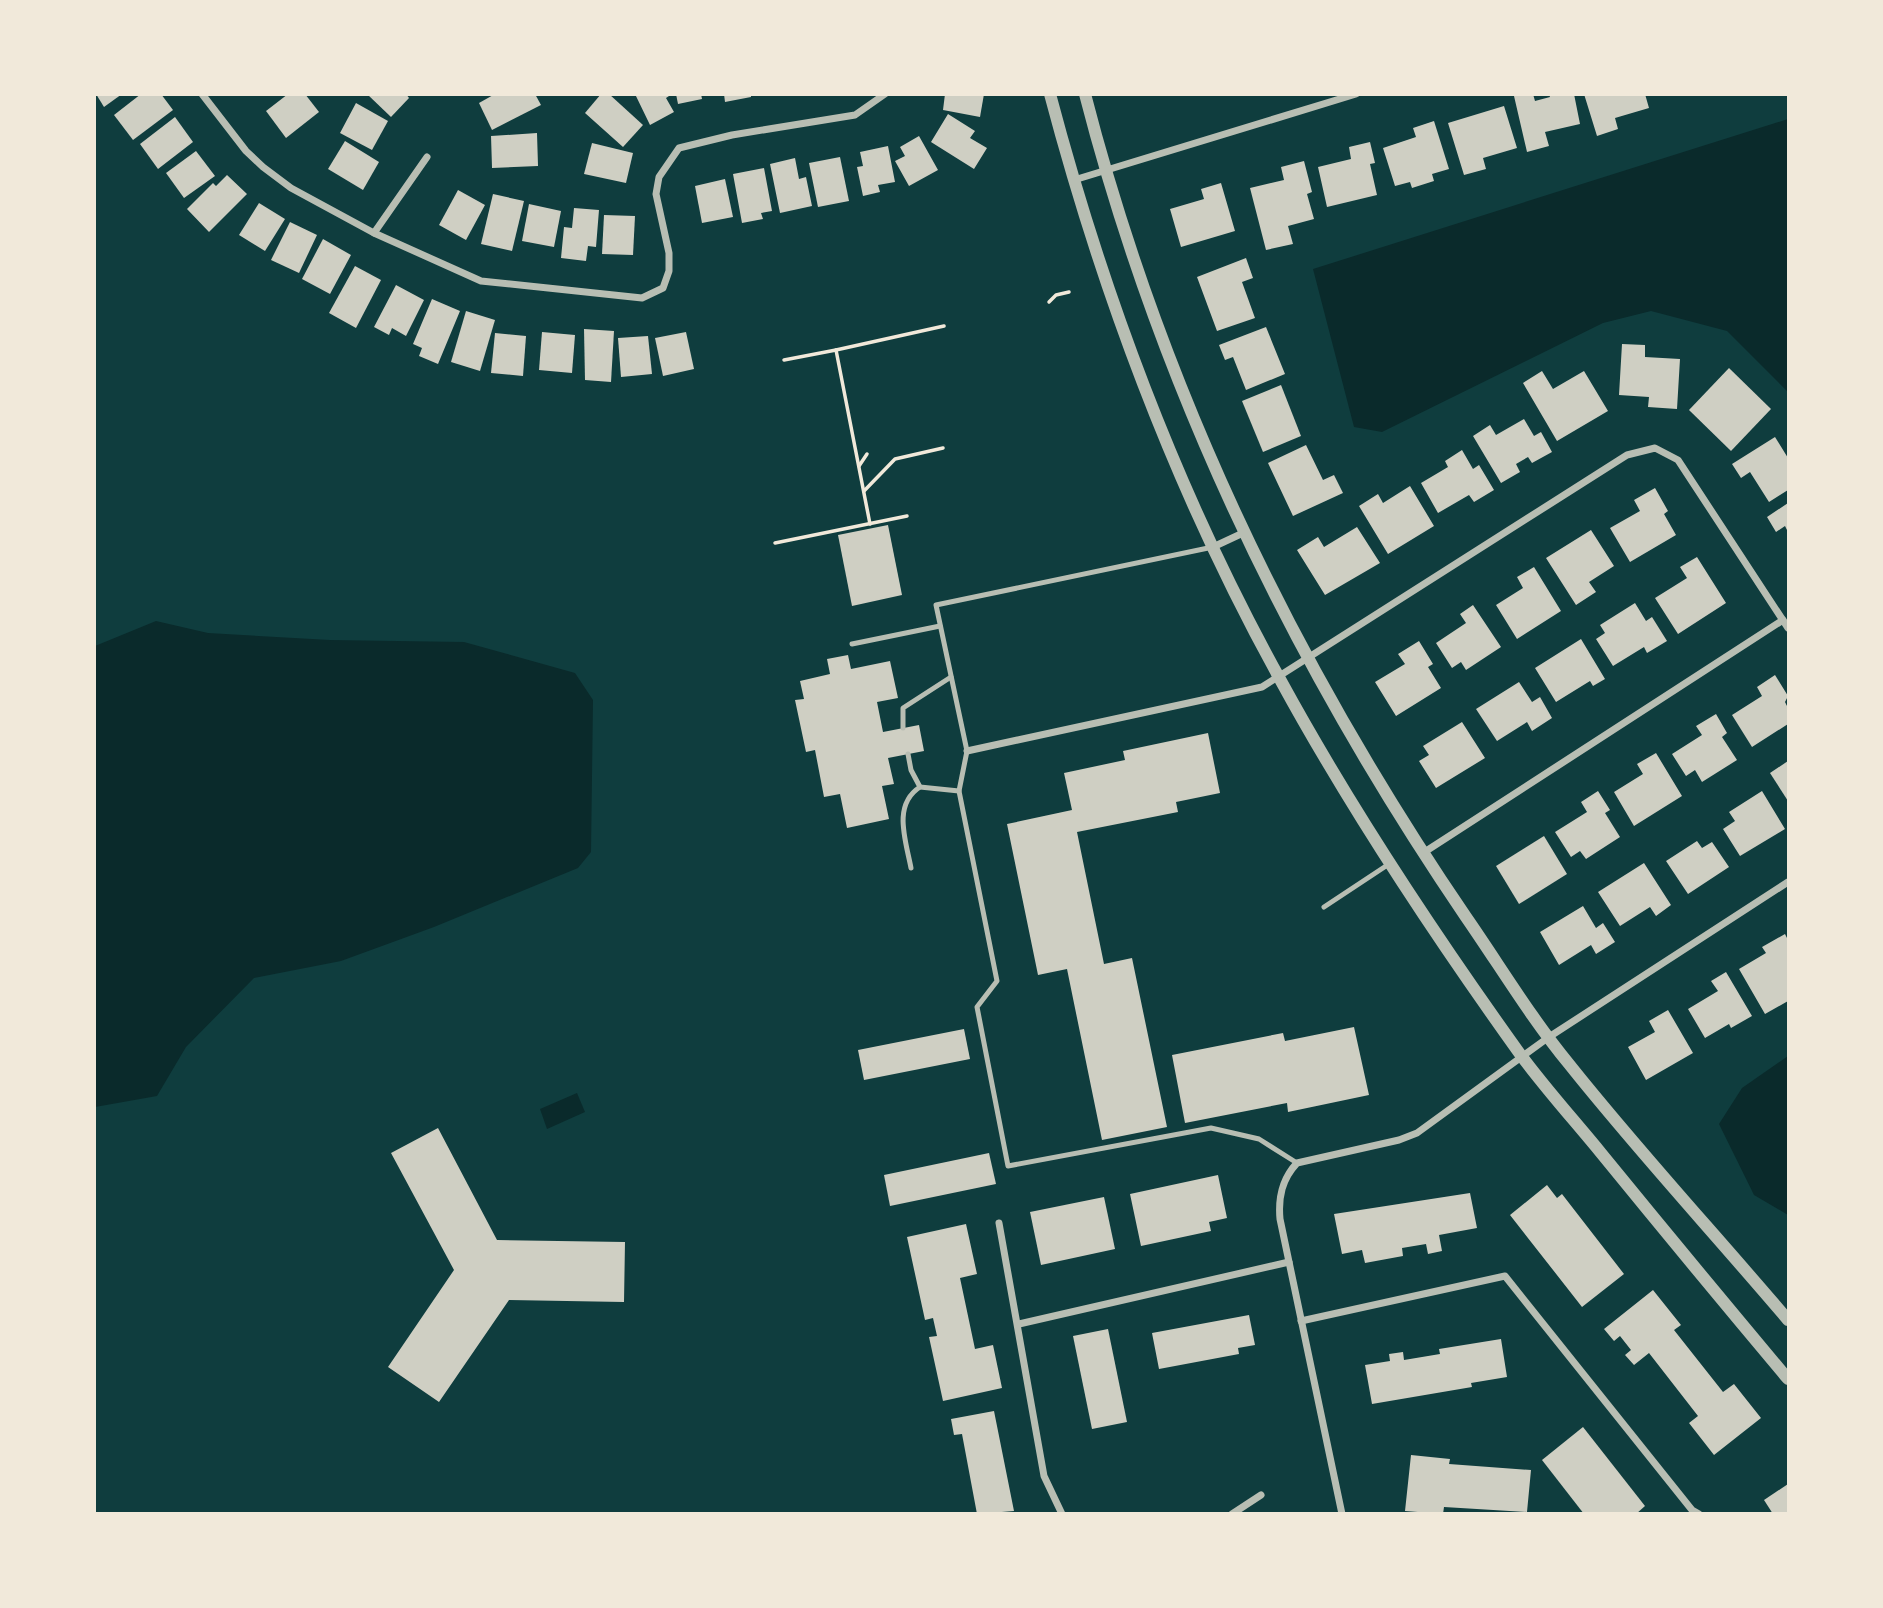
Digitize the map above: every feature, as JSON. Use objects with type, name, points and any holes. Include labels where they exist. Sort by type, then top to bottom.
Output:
[{"type":"street","points":[[202,94],[246,151],[263,167],[291,188],[374,233],[481,281],[642,298],[663,288],[669,271],[669,253],[656,194],[659,177],[679,148],[732,135],[855,115],[885,94]]},
{"type":"street","points":[[1050,94],[1073,180],[1127,343],[1213,547],[1279,679],[1389,864],[1522,1057],[1788,1379]]},
{"type":"street","points":[[1085,94],[1104,170],[1160,335],[1243,533],[1308,659],[1371,772],[1423,854],[1567,1063],[1788,1320]]},
{"type":"street","points":[[1073,180],[1356,94]]},
{"type":"street","points":[[374,233],[427,157]]},
{"type":"street","points":[[967,751],[1240,694],[1279,679],[1627,455],[1655,447],[1678,460],[1788,628]]},
{"type":"street","points":[[1213,547],[1243,533]]},
{"type":"street","points":[[1423,854],[1783,620]]},
{"type":"street","points":[[1342,1514],[1279,1206],[1286,1174],[1297,1163],[1399,1140],[1417,1133],[1549,1037],[1788,882]]},
{"type":"street","points":[[999,1223],[1044,1476],[1062,1514]]},
{"type":"street","points":[[1019,1324],[1289,1262]]},
{"type":"street","points":[[1301,1321],[1505,1276],[1560,1341],[1693,1512]]},
{"type":"street","points":[[1232,1514],[1261,1495]]},
{"type":"lane","points":[[1213,547],[936,605],[967,751],[959,791],[997,981],[977,1007],[1007,1166],[1211,1128],[1259,1139],[1297,1163]]},
{"type":"lane","points":[[852,644],[940,626]]},
{"type":"lane","points":[[903,728],[903,708],[951,677]]},
{"type":"lane","points":[[908,754],[911,770],[920,787]]},
{"type":"lane","points":[[911,868],[905,835],[904,804],[910,793],[920,787],[959,791]]},
{"type":"lane","points":[[1324,907],[1389,864]]},
{"type":"path","points":[[1049,302],[1056,295],[1069,292]]},
{"type":"path","points":[[784,360],[944,326]]},
{"type":"path","points":[[836,350],[870,524]]},
{"type":"path","points":[[864,491],[895,459],[943,448]]},
{"type":"path","points":[[859,466],[867,454]]},
{"type":"path","points":[[775,543],[862,528],[907,516]]},
{"type":"water","points":[[1788,119],[1788,392],[1727,331],[1651,311],[1603,323],[1382,432],[1354,427],[1313,269]]},
{"type":"water","points":[[156,621],[208,633],[330,640],[464,642],[575,673],[593,700],[591,852],[578,868],[434,927],[341,961],[254,978],[186,1047],[157,1096],[95,1107],[95,646]]},
{"type":"water","points":[[1788,1056],[1788,1215],[1754,1195],[1719,1124],[1742,1088]]},
{"type":"water","points":[[577,1093],[585,1112],[547,1129],[540,1109]]},
{"type":"building","points":[[96,94],[122,94],[104,107]]},
{"type":"building","points":[[141,94],[161,94],[173,110],[133,140],[114,115]]},
{"type":"building","points":[[288,94],[305,94],[319,112],[286,138],[266,111]]},
{"type":"building","points":[[367,94],[406,94],[409,98],[391,117]]},
{"type":"building","points":[[495,94],[535,94],[541,105],[492,130],[479,103]]},
{"type":"building","points":[[601,94],[609,94],[643,125],[623,147],[585,113]]},
{"type":"building","points":[[635,94],[672,94],[666,98],[674,112],[650,125]]},
{"type":"building","points":[[676,94],[701,94],[702,99],[678,104]]},
{"type":"building","points":[[724,94],[751,94],[751,97],[725,102]]},
{"type":"building","points":[[945,94],[984,94],[980,117],[943,110]]},
{"type":"building","points":[[1533,94],[1535,101],[1550,97],[1549,94],[1574,94],[1580,124],[1545,132],[1549,146],[1527,152],[1514,96]]},
{"type":"building","points":[[1584,94],[1645,94],[1649,108],[1615,118],[1618,129],[1597,136]]},
{"type":"building","points":[[356,103],[388,121],[372,150],[340,133]]},
{"type":"building","points":[[1504,106],[1517,148],[1483,158],[1486,169],[1464,175],[1448,123]]},
{"type":"building","points":[[948,114],[975,131],[970,138],[987,148],[974,169],[931,142]]},
{"type":"building","points":[[175,117],[193,142],[158,169],[140,144]]},
{"type":"building","points":[[1434,121],[1449,169],[1432,174],[1434,181],[1412,188],[1410,182],[1395,186],[1383,148],[1416,137],[1413,128]]},
{"type":"building","points":[[537,133],[538,166],[492,168],[491,136]]},
{"type":"building","points":[[919,136],[938,170],[909,186],[895,161],[905,156],[900,147]]},
{"type":"building","points":[[345,141],[379,162],[363,190],[328,169]]},
{"type":"building","points":[[1370,142],[1375,163],[1370,164],[1377,195],[1327,207],[1318,167],[1351,159],[1349,147]]},
{"type":"building","points":[[592,143],[633,153],[626,183],[584,174]]},
{"type":"building","points":[[888,146],[895,182],[878,185],[880,192],[863,196],[857,167],[863,166],[860,152]]},
{"type":"building","points":[[196,151],[215,176],[184,198],[166,173]]},
{"type":"building","points":[[840,157],[849,201],[818,207],[809,163]]},
{"type":"building","points":[[795,158],[799,179],[806,177],[812,206],[780,213],[770,164]]},
{"type":"building","points":[[1304,161],[1312,192],[1307,194],[1314,219],[1288,226],[1293,244],[1266,250],[1250,188],[1284,180],[1281,167]]},
{"type":"building","points":[[764,168],[772,211],[761,213],[763,219],[742,223],[733,174]]},
{"type":"building","points":[[227,175],[247,194],[209,232],[187,209],[213,183],[216,186]]},
{"type":"building","points":[[725,179],[733,217],[702,223],[695,186]]},
{"type":"building","points":[[1221,183],[1235,231],[1181,247],[1170,209],[1204,199],[1201,189]]},
{"type":"building","points":[[458,190],[485,205],[466,240],[439,225]]},
{"type":"building","points":[[493,194],[524,201],[512,251],[481,244]]},
{"type":"building","points":[[259,203],[285,219],[265,251],[239,235]]},
{"type":"building","points":[[529,204],[561,211],[554,247],[522,241]]},
{"type":"building","points":[[574,208],[599,210],[596,247],[588,246],[586,261],[561,258],[564,227],[572,228]]},
{"type":"building","points":[[604,215],[635,216],[633,255],[602,254]]},
{"type":"building","points":[[290,222],[317,235],[299,273],[271,260]]},
{"type":"building","points":[[323,239],[351,255],[330,294],[302,279]]},
{"type":"building","points":[[1246,258],[1253,278],[1242,282],[1255,318],[1217,331],[1197,277]]},
{"type":"building","points":[[355,266],[381,280],[356,328],[329,313]]},
{"type":"building","points":[[396,285],[424,300],[406,336],[392,328],[389,335],[374,327]]},
{"type":"building","points":[[432,299],[460,311],[438,364],[419,356],[422,348],[413,344]]},
{"type":"building","points":[[466,311],[495,320],[480,371],[451,362]]},
{"type":"building","points":[[1266,327],[1285,374],[1246,390],[1233,357],[1225,360],[1219,345]]},
{"type":"building","points":[[584,329],[614,331],[611,382],[585,380]]},
{"type":"building","points":[[542,332],[575,335],[572,373],[539,370]]},
{"type":"building","points":[[686,332],[694,369],[663,376],[655,338]]},
{"type":"building","points":[[495,333],[526,336],[523,376],[491,373]]},
{"type":"building","points":[[648,336],[652,374],[621,377],[618,338]]},
{"type":"building","points":[[1622,344],[1645,345],[1645,357],[1680,359],[1677,409],[1648,407],[1649,397],[1619,395]]},
{"type":"building","points":[[1729,368],[1771,409],[1731,451],[1689,410]]},
{"type":"building","points":[[1542,371],[1553,389],[1584,371],[1608,411],[1557,441],[1523,383]]},
{"type":"building","points":[[1281,385],[1301,436],[1263,452],[1242,401]]},
{"type":"building","points":[[1524,419],[1534,436],[1541,432],[1552,452],[1532,463],[1528,457],[1516,464],[1520,472],[1501,483],[1473,436],[1490,425],[1496,435]]},
{"type":"building","points":[[1775,437],[1788,458],[1788,490],[1769,502],[1750,472],[1741,478],[1732,464]]},
{"type":"building","points":[[1306,445],[1323,480],[1334,475],[1343,493],[1293,516],[1268,463]]},
{"type":"building","points":[[1462,450],[1473,469],[1479,465],[1494,490],[1474,502],[1469,495],[1438,513],[1421,483],[1448,467],[1445,461]]},
{"type":"building","points":[[1410,486],[1434,526],[1388,554],[1359,506],[1378,494],[1383,503]]},
{"type":"building","points":[[1655,488],[1668,511],[1664,514],[1676,535],[1630,562],[1610,528],[1640,511],[1634,500]]},
{"type":"building","points":[[1788,503],[1788,532],[1785,526],[1776,532],[1767,517]]},
{"type":"building","points":[[888,525],[902,595],[852,606],[838,535]]},
{"type":"building","points":[[1357,527],[1380,563],[1325,595],[1297,550],[1318,537],[1324,547]]},
{"type":"building","points":[[1591,530],[1614,566],[1589,582],[1596,592],[1576,605],[1546,558]]},
{"type":"building","points":[[1697,557],[1726,603],[1678,634],[1655,598],[1687,578],[1680,567]]},
{"type":"building","points":[[1534,567],[1561,611],[1517,639],[1496,605],[1523,588],[1517,577]]},
{"type":"building","points":[[1635,603],[1646,621],[1652,617],[1667,641],[1647,653],[1644,647],[1613,666],[1596,639],[1605,633],[1600,625]]},
{"type":"building","points":[[1473,605],[1501,647],[1466,670],[1461,662],[1452,668],[1436,643],[1466,623],[1460,614]]},
{"type":"building","points":[[1581,639],[1605,679],[1593,686],[1590,681],[1556,702],[1535,668]]},
{"type":"building","points":[[1419,641],[1433,664],[1428,667],[1441,688],[1396,716],[1375,682],[1405,664],[1398,654]]},
{"type":"building","points":[[848,655],[851,669],[890,661],[898,698],[877,702],[883,732],[919,725],[924,751],[888,758],[894,784],[882,786],[889,819],[847,828],[840,794],[824,797],[815,750],[806,752],[795,700],[804,699],[800,681],[830,674],[827,659]]},
{"type":"building","points":[[1775,675],[1788,696],[1785,702],[1788,708],[1788,724],[1752,747],[1732,715],[1762,696],[1757,687]]},
{"type":"building","points":[[1519,682],[1532,702],[1540,697],[1552,718],[1532,731],[1527,722],[1497,741],[1476,709]]},
{"type":"building","points":[[1716,714],[1727,733],[1722,737],[1737,760],[1702,782],[1695,770],[1686,776],[1672,754],[1702,735],[1696,726]]},
{"type":"building","points":[[1462,722],[1485,758],[1436,788],[1419,761],[1429,755],[1423,746]]},
{"type":"building","points":[[1208,733],[1220,793],[1176,802],[1178,812],[1077,832],[1104,964],[1132,958],[1167,1127],[1102,1140],[1067,969],[1038,975],[1007,824],[1072,810],[1064,773],[1125,760],[1123,751]]},
{"type":"building","points":[[1656,753],[1682,796],[1634,826],[1614,792],[1643,774],[1637,764]]},
{"type":"building","points":[[1788,761],[1788,801],[1770,773]]},
{"type":"building","points":[[1598,791],[1610,810],[1605,813],[1620,837],[1586,859],[1580,851],[1571,857],[1555,832],[1587,812],[1581,802]]},
{"type":"building","points":[[1762,791],[1785,829],[1740,856],[1723,829],[1735,821],[1729,812]]},
{"type":"building","points":[[1544,836],[1567,874],[1519,904],[1496,866]]},
{"type":"building","points":[[1697,841],[1702,848],[1712,842],[1729,867],[1688,894],[1666,861]]},
{"type":"building","points":[[1644,863],[1671,905],[1656,916],[1650,907],[1620,926],[1598,892]]},
{"type":"building","points":[[1583,906],[1596,928],[1603,923],[1615,942],[1596,954],[1591,945],[1559,965],[1540,932]]},
{"type":"building","points":[[1785,934],[1788,940],[1788,1001],[1765,1014],[1739,969],[1766,953],[1762,947]]},
{"type":"building","points":[[1726,972],[1752,1016],[1731,1028],[1729,1024],[1705,1038],[1688,1009],[1718,991],[1711,981]]},
{"type":"building","points":[[1668,1010],[1693,1053],[1646,1080],[1628,1047],[1655,1032],[1649,1021]]},
{"type":"building","points":[[1354,1027],[1369,1095],[1288,1112],[1287,1103],[1185,1123],[1172,1055],[1283,1033],[1285,1041]]},
{"type":"building","points":[[964,1029],[970,1059],[864,1080],[858,1050]]},
{"type":"building","points":[[438,1128],[497,1240],[625,1242],[624,1302],[509,1300],[439,1402],[388,1367],[454,1270],[391,1153]]},
{"type":"building","points":[[989,1153],[996,1184],[890,1206],[884,1175]]},
{"type":"building","points":[[1218,1175],[1227,1218],[1209,1222],[1211,1231],[1141,1246],[1130,1194]]},
{"type":"building","points":[[1547,1185],[1557,1198],[1562,1194],[1624,1274],[1582,1307],[1510,1215]]},
{"type":"building","points":[[1470,1193],[1477,1228],[1439,1235],[1442,1251],[1428,1254],[1426,1244],[1402,1248],[1403,1256],[1365,1263],[1362,1250],[1342,1254],[1334,1214]]},
{"type":"building","points":[[1104,1197],[1115,1249],[1041,1265],[1030,1212]]},
{"type":"building","points":[[966,1224],[977,1274],[960,1278],[975,1349],[993,1345],[1002,1388],[943,1401],[929,1337],[937,1336],[933,1318],[925,1320],[907,1237]]},
{"type":"building","points":[[1653,1290],[1681,1325],[1674,1330],[1723,1392],[1734,1384],[1761,1418],[1714,1455],[1689,1423],[1698,1416],[1649,1353],[1634,1365],[1625,1355],[1631,1350],[1620,1336],[1614,1341],[1604,1329]]},
{"type":"building","points":[[1249,1315],[1255,1345],[1238,1348],[1239,1354],[1159,1369],[1152,1333]]},
{"type":"building","points":[[1108,1329],[1127,1422],[1092,1429],[1073,1336]]},
{"type":"building","points":[[1501,1339],[1507,1377],[1471,1383],[1472,1387],[1372,1404],[1365,1365],[1390,1361],[1389,1354],[1403,1352],[1404,1360],[1440,1354],[1439,1349]]},
{"type":"building","points":[[994,1411],[1014,1511],[977,1514],[962,1434],[954,1435],[951,1419]]},
{"type":"building","points":[[1583,1427],[1645,1506],[1636,1514],[1584,1514],[1542,1460]]},
{"type":"building","points":[[1411,1455],[1450,1459],[1449,1464],[1531,1470],[1527,1512],[1444,1507],[1443,1514],[1405,1511]]},
{"type":"building","points":[[1788,1484],[1788,1514],[1773,1514],[1764,1500]]}]
